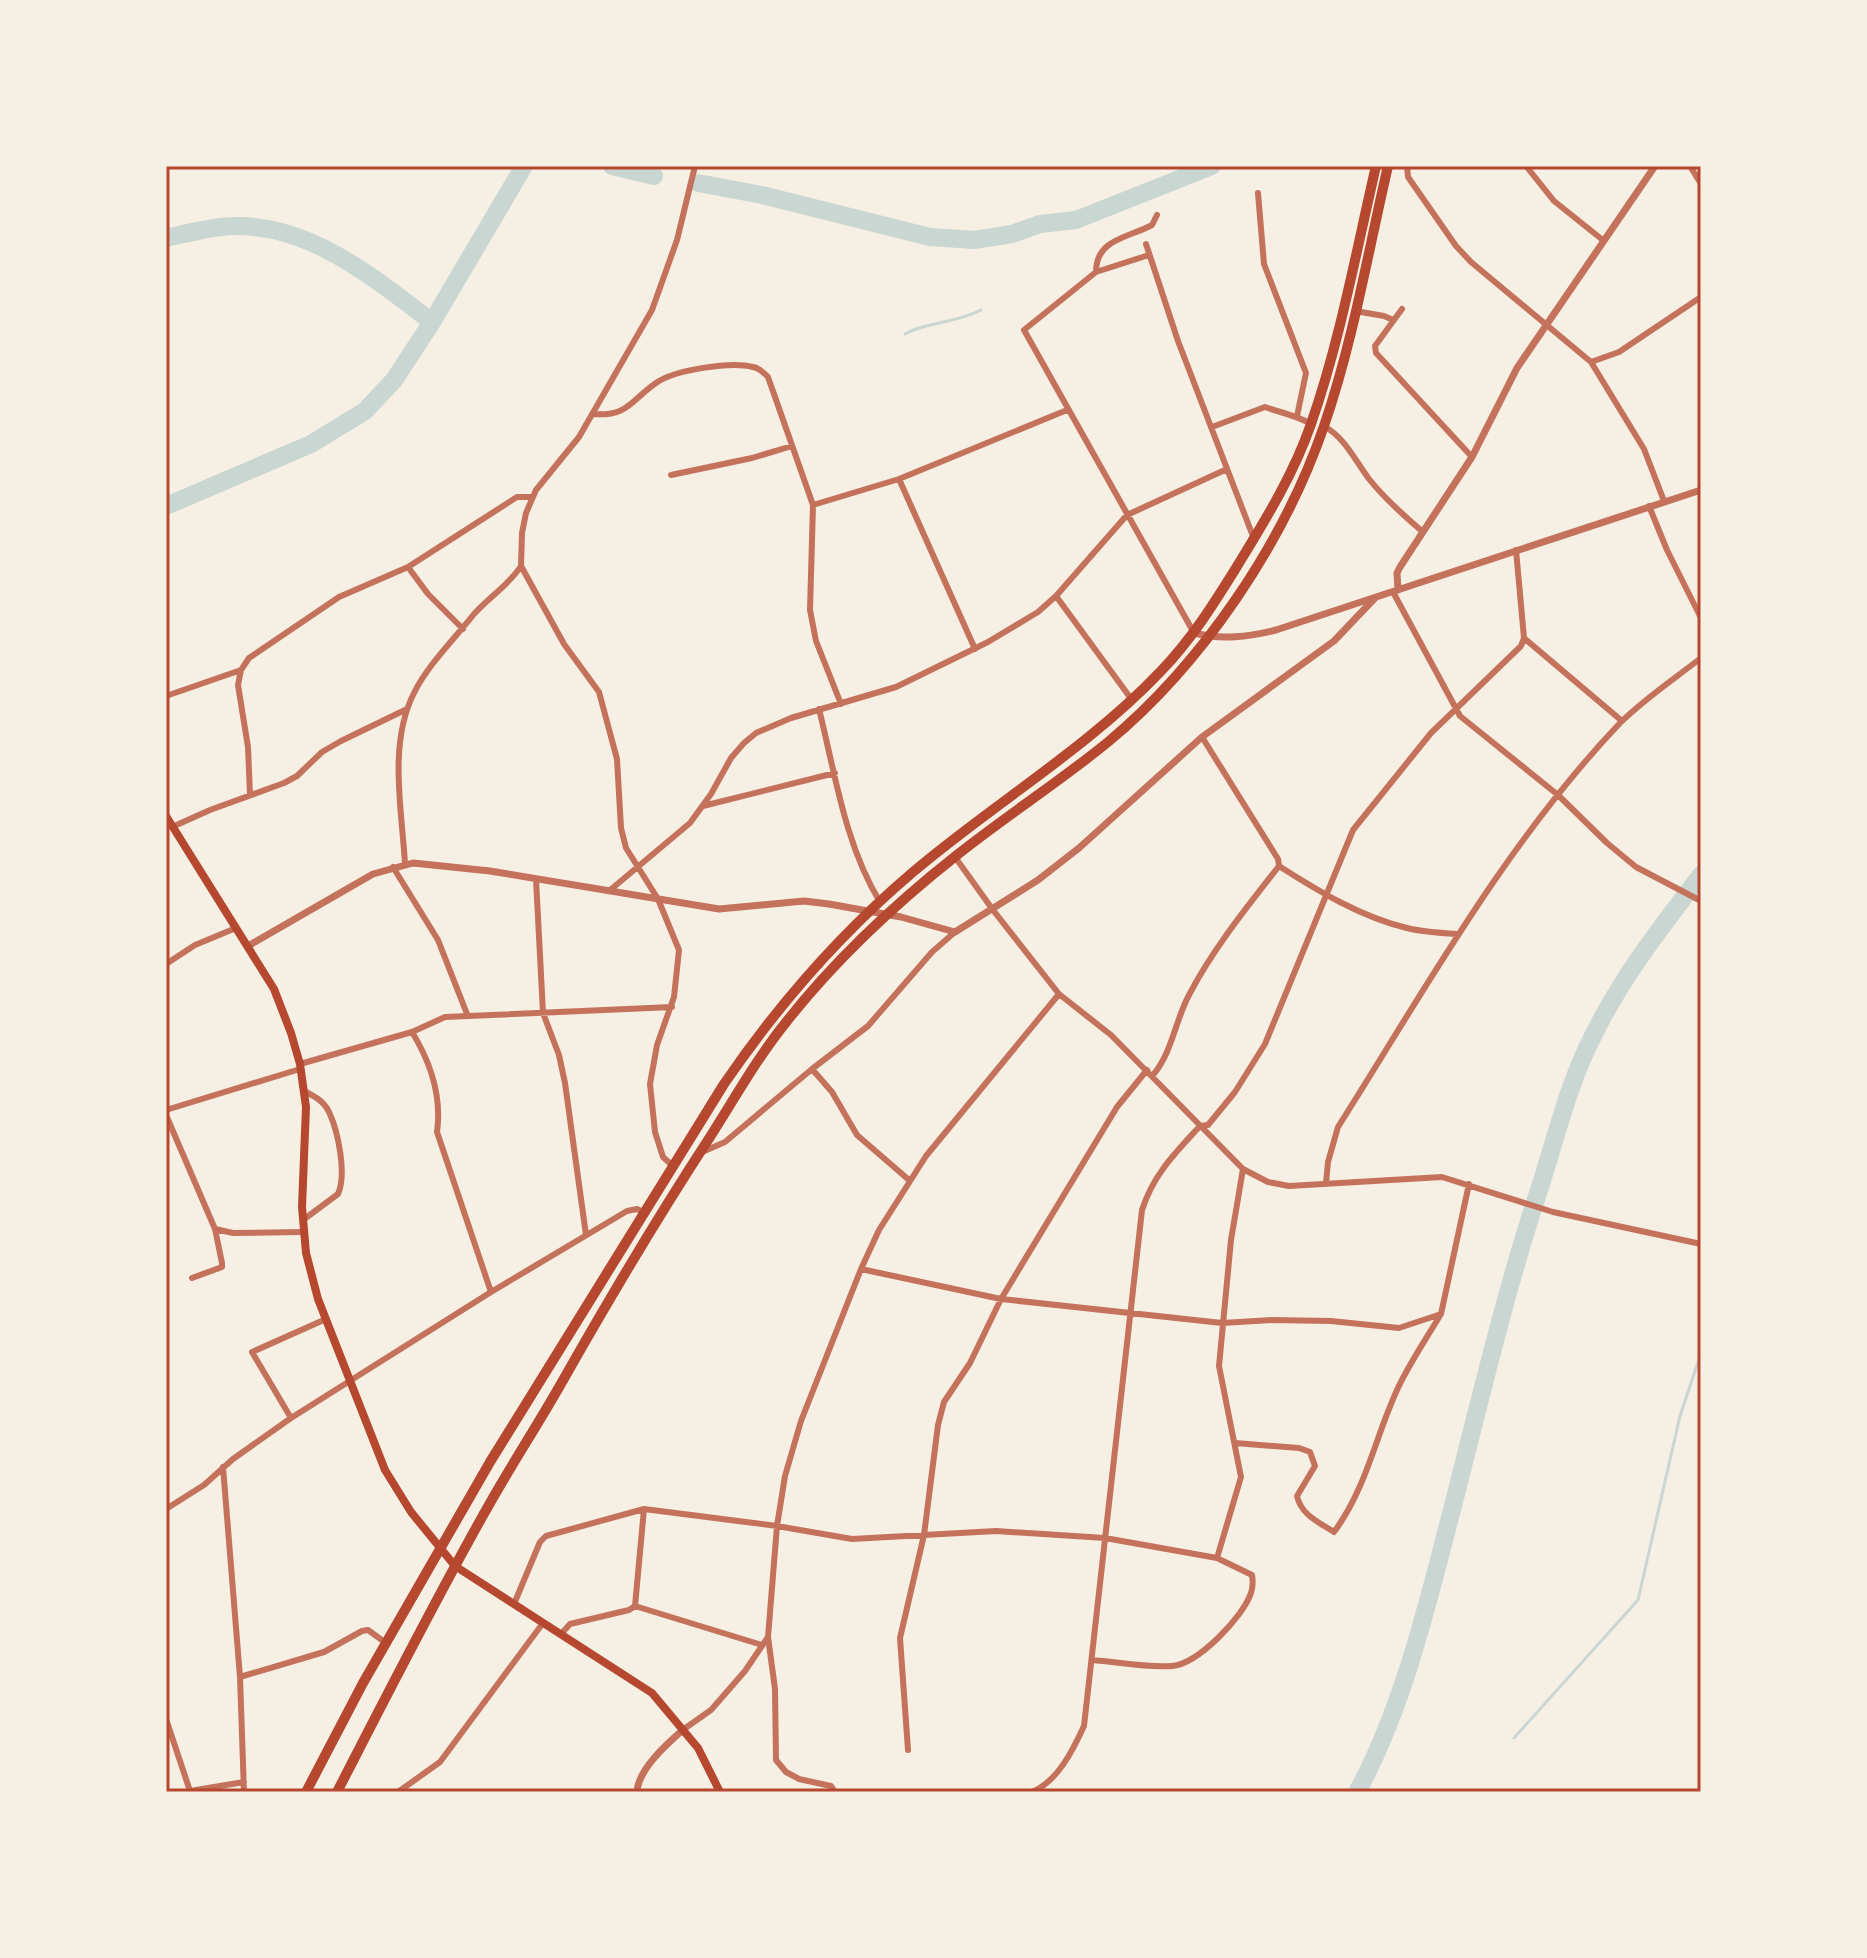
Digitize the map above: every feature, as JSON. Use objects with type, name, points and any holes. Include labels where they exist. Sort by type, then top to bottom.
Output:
[{"type":"highway","points":[[306,1792],[386,1643],[538,1383],[755,1038],[804,979],[869,912],[935,855],[1069,754],[1132,700],[1194,633],[1286,483],[1311,424],[1329,365],[1376,166]]},
{"type":"highway","points":[[337,1792],[455,1566],[598,1317],[735,1093],[787,1021],[831,970],[887,914],[955,857],[1107,742],[1174,678],[1210,637],[1252,573],[1299,488],[1324,426],[1355,311],[1388,166]]},
{"type":"main road","points":[[166,816],[274,989],[300,1067],[304,1091],[303,1232],[312,1279],[385,1470],[411,1512],[455,1566],[652,1693],[684,1729],[708,1764],[720,1792]]},
{"type":"street","points":[[405,864],[400,761],[407,709],[421,680],[498,590],[513,579],[521,566],[523,523],[533,497],[579,437],[652,310],[677,240],[695,166]]},
{"type":"street","points":[[1407,166],[1408,177],[1463,254],[1591,362],[1644,449],[1664,501]]},
{"type":"street","points":[[1526,166],[1554,201],[1604,241]]},
{"type":"street","points":[[1655,166],[1517,368],[1472,457],[1397,573],[1395,591],[1456,711],[1466,722],[1558,795],[1636,867],[1701,901]]},
{"type":"street","points":[[1690,166],[1701,184]]},
{"type":"street","points":[[1258,193],[1264,264],[1306,373],[1297,416]]},
{"type":"street","points":[[1096,272],[1096,261],[1108,244],[1152,225],[1157,215]]},
{"type":"street","points":[[1146,244],[1178,341],[1254,539]]},
{"type":"street","points":[[1149,255],[1096,272],[1024,330],[1194,633],[1210,637],[1257,635],[1701,490]]},
{"type":"street","points":[[1591,362],[1619,352],[1701,299]]},
{"type":"street","points":[[1402,309],[1375,346],[1376,353],[1472,457]]},
{"type":"street","points":[[1355,311],[1393,320]]},
{"type":"street","points":[[592,414],[618,414],[669,376],[719,366],[757,367],[768,377],[813,505],[810,610],[816,641],[841,704]]},
{"type":"street","points":[[1212,427],[1265,407],[1297,416],[1311,424]]},
{"type":"street","points":[[813,505],[899,479],[1067,410]]},
{"type":"street","points":[[1324,426],[1344,441],[1368,478],[1395,508],[1423,532]]},
{"type":"street","points":[[671,475],[792,446]]},
{"type":"street","points":[[609,891],[690,823],[744,743],[771,726],[896,687],[1021,623],[1056,596],[1127,515],[1227,469]]},
{"type":"street","points":[[899,479],[975,649]]},
{"type":"street","points":[[250,795],[248,747],[238,685],[241,670],[249,658],[339,597],[408,567],[517,497],[533,497]]},
{"type":"street","points":[[1649,506],[1701,618]]},
{"type":"street","points":[[1032,1792],[1052,1777],[1074,1747],[1084,1726],[1142,1210],[1149,1188],[1165,1164],[1200,1126],[1208,1125],[1235,1092],[1265,1044],[1348,840],[1362,818],[1421,744],[1512,657],[1524,638],[1516,550]]},
{"type":"street","points":[[521,566],[564,644],[599,692],[617,759],[621,828],[626,848],[658,899],[679,950],[672,1007],[657,1045],[650,1084],[655,1132],[663,1157],[674,1167]]},
{"type":"street","points":[[408,567],[428,594],[463,629]]},
{"type":"street","points":[[1056,596],[1132,700]]},
{"type":"street","points":[[698,1154],[725,1142],[868,1026],[932,952],[955,932],[993,910],[1079,848],[1202,737],[1334,641],[1375,598]]},
{"type":"street","points":[[1524,638],[1622,721]]},
{"type":"street","points":[[1326,1183],[1328,1162],[1338,1127],[1457,934],[1558,795],[1622,721],[1701,658]]},
{"type":"street","points":[[166,696],[241,670]]},
{"type":"street","points":[[172,827],[297,776],[331,746],[407,709]]},
{"type":"street","points":[[819,709],[848,826],[880,902]]},
{"type":"street","points":[[908,1750],[900,1638],[924,1535],[938,1425],[944,1402],[970,1363],[1001,1299],[1117,1107],[1167,1051],[1190,993],[1239,917],[1279,866],[1278,859],[1202,737]]},
{"type":"street","points":[[702,806],[835,773]]},
{"type":"street","points":[[955,857],[1059,994],[1088,1014],[1150,1072],[1243,1169],[1268,1182],[1289,1186],[1442,1177],[1548,1211],[1701,1244]]},
{"type":"street","points":[[248,946],[355,883],[393,867],[431,863],[719,909],[804,901],[887,914],[955,932]]},
{"type":"street","points":[[1279,866],[1326,896],[1404,927],[1457,934]]},
{"type":"street","points":[[393,867],[438,940],[467,1014]]},
{"type":"street","points":[[536,879],[543,1013],[559,1055],[565,1083],[586,1235]]},
{"type":"street","points":[[166,964],[195,945],[236,928]]},
{"type":"street","points":[[835,1792],[831,1786],[799,1779],[786,1772],[776,1760],[775,1689],[768,1637],[777,1526],[785,1476],[800,1425],[879,1230],[909,1180],[958,1113],[1059,994]]},
{"type":"street","points":[[192,1278],[222,1267],[215,1229],[166,1112],[412,1032],[445,1017],[672,1007]]},
{"type":"street","points":[[412,1032],[428,1057],[440,1109],[437,1132],[491,1292]]},
{"type":"street","points":[[812,1069],[832,1092],[857,1135],[909,1180]]},
{"type":"street","points":[[303,1220],[338,1194],[342,1173],[329,1111],[320,1100],[304,1091]]},
{"type":"street","points":[[1217,1558],[1241,1477],[1220,1379],[1222,1323],[1243,1169]]},
{"type":"street","points":[[1235,1443],[1299,1448],[1310,1452],[1315,1466],[1297,1496],[1298,1501],[1306,1514],[1334,1532],[1354,1502],[1397,1390],[1441,1314],[1469,1184]]},
{"type":"street","points":[[166,1509],[204,1485],[223,1467],[291,1418],[491,1292],[627,1211],[637,1209],[645,1214]]},
{"type":"street","points":[[215,1229],[233,1233],[303,1232]]},
{"type":"street","points":[[861,1269],[1001,1299],[1222,1323],[1331,1321],[1399,1328],[1441,1314]]},
{"type":"street","points":[[291,1418],[252,1352],[326,1319]]},
{"type":"street","points":[[223,1467],[240,1677],[244,1792]]},
{"type":"street","points":[[635,1606],[644,1509]]},
{"type":"street","points":[[514,1604],[540,1542],[546,1536],[644,1509],[852,1539],[996,1531],[1105,1538],[1217,1558],[1252,1575],[1250,1596],[1236,1617],[1203,1652],[1189,1661],[1174,1666],[1092,1660]]},
{"type":"street","points":[[562,1633],[570,1624],[635,1606]]},
{"type":"street","points":[[635,1606],[762,1645]]},
{"type":"street","points":[[398,1792],[440,1762],[543,1623]]},
{"type":"street","points":[[240,1677],[324,1652],[362,1631],[368,1630],[386,1643]]},
{"type":"street","points":[[636,1792],[637,1784],[651,1764],[684,1729],[711,1710],[745,1671],[768,1637]]},
{"type":"street","points":[[166,1719],[190,1791],[244,1782]]},
{"type":"waterway","points":[[166,506],[311,444],[365,411],[394,380],[432,322],[524,166]]},
{"type":"waterway","points":[[612,166],[654,176]]},
{"type":"waterway","points":[[698,183],[762,195],[930,237],[974,240],[1012,234],[1040,224],[1076,220],[1212,166]]},
{"type":"waterway","points":[[166,238],[221,227],[251,227],[280,232],[308,241],[360,269],[432,322]]},
{"type":"waterway","points":[[905,334],[981,310]]},
{"type":"waterway","points":[[1357,1792],[1389,1722],[1415,1646],[1505,1303],[1576,1073],[1616,994],[1701,875]]},
{"type":"waterway","points":[[1514,1738],[1638,1600],[1680,1416],[1701,1353]]}]
